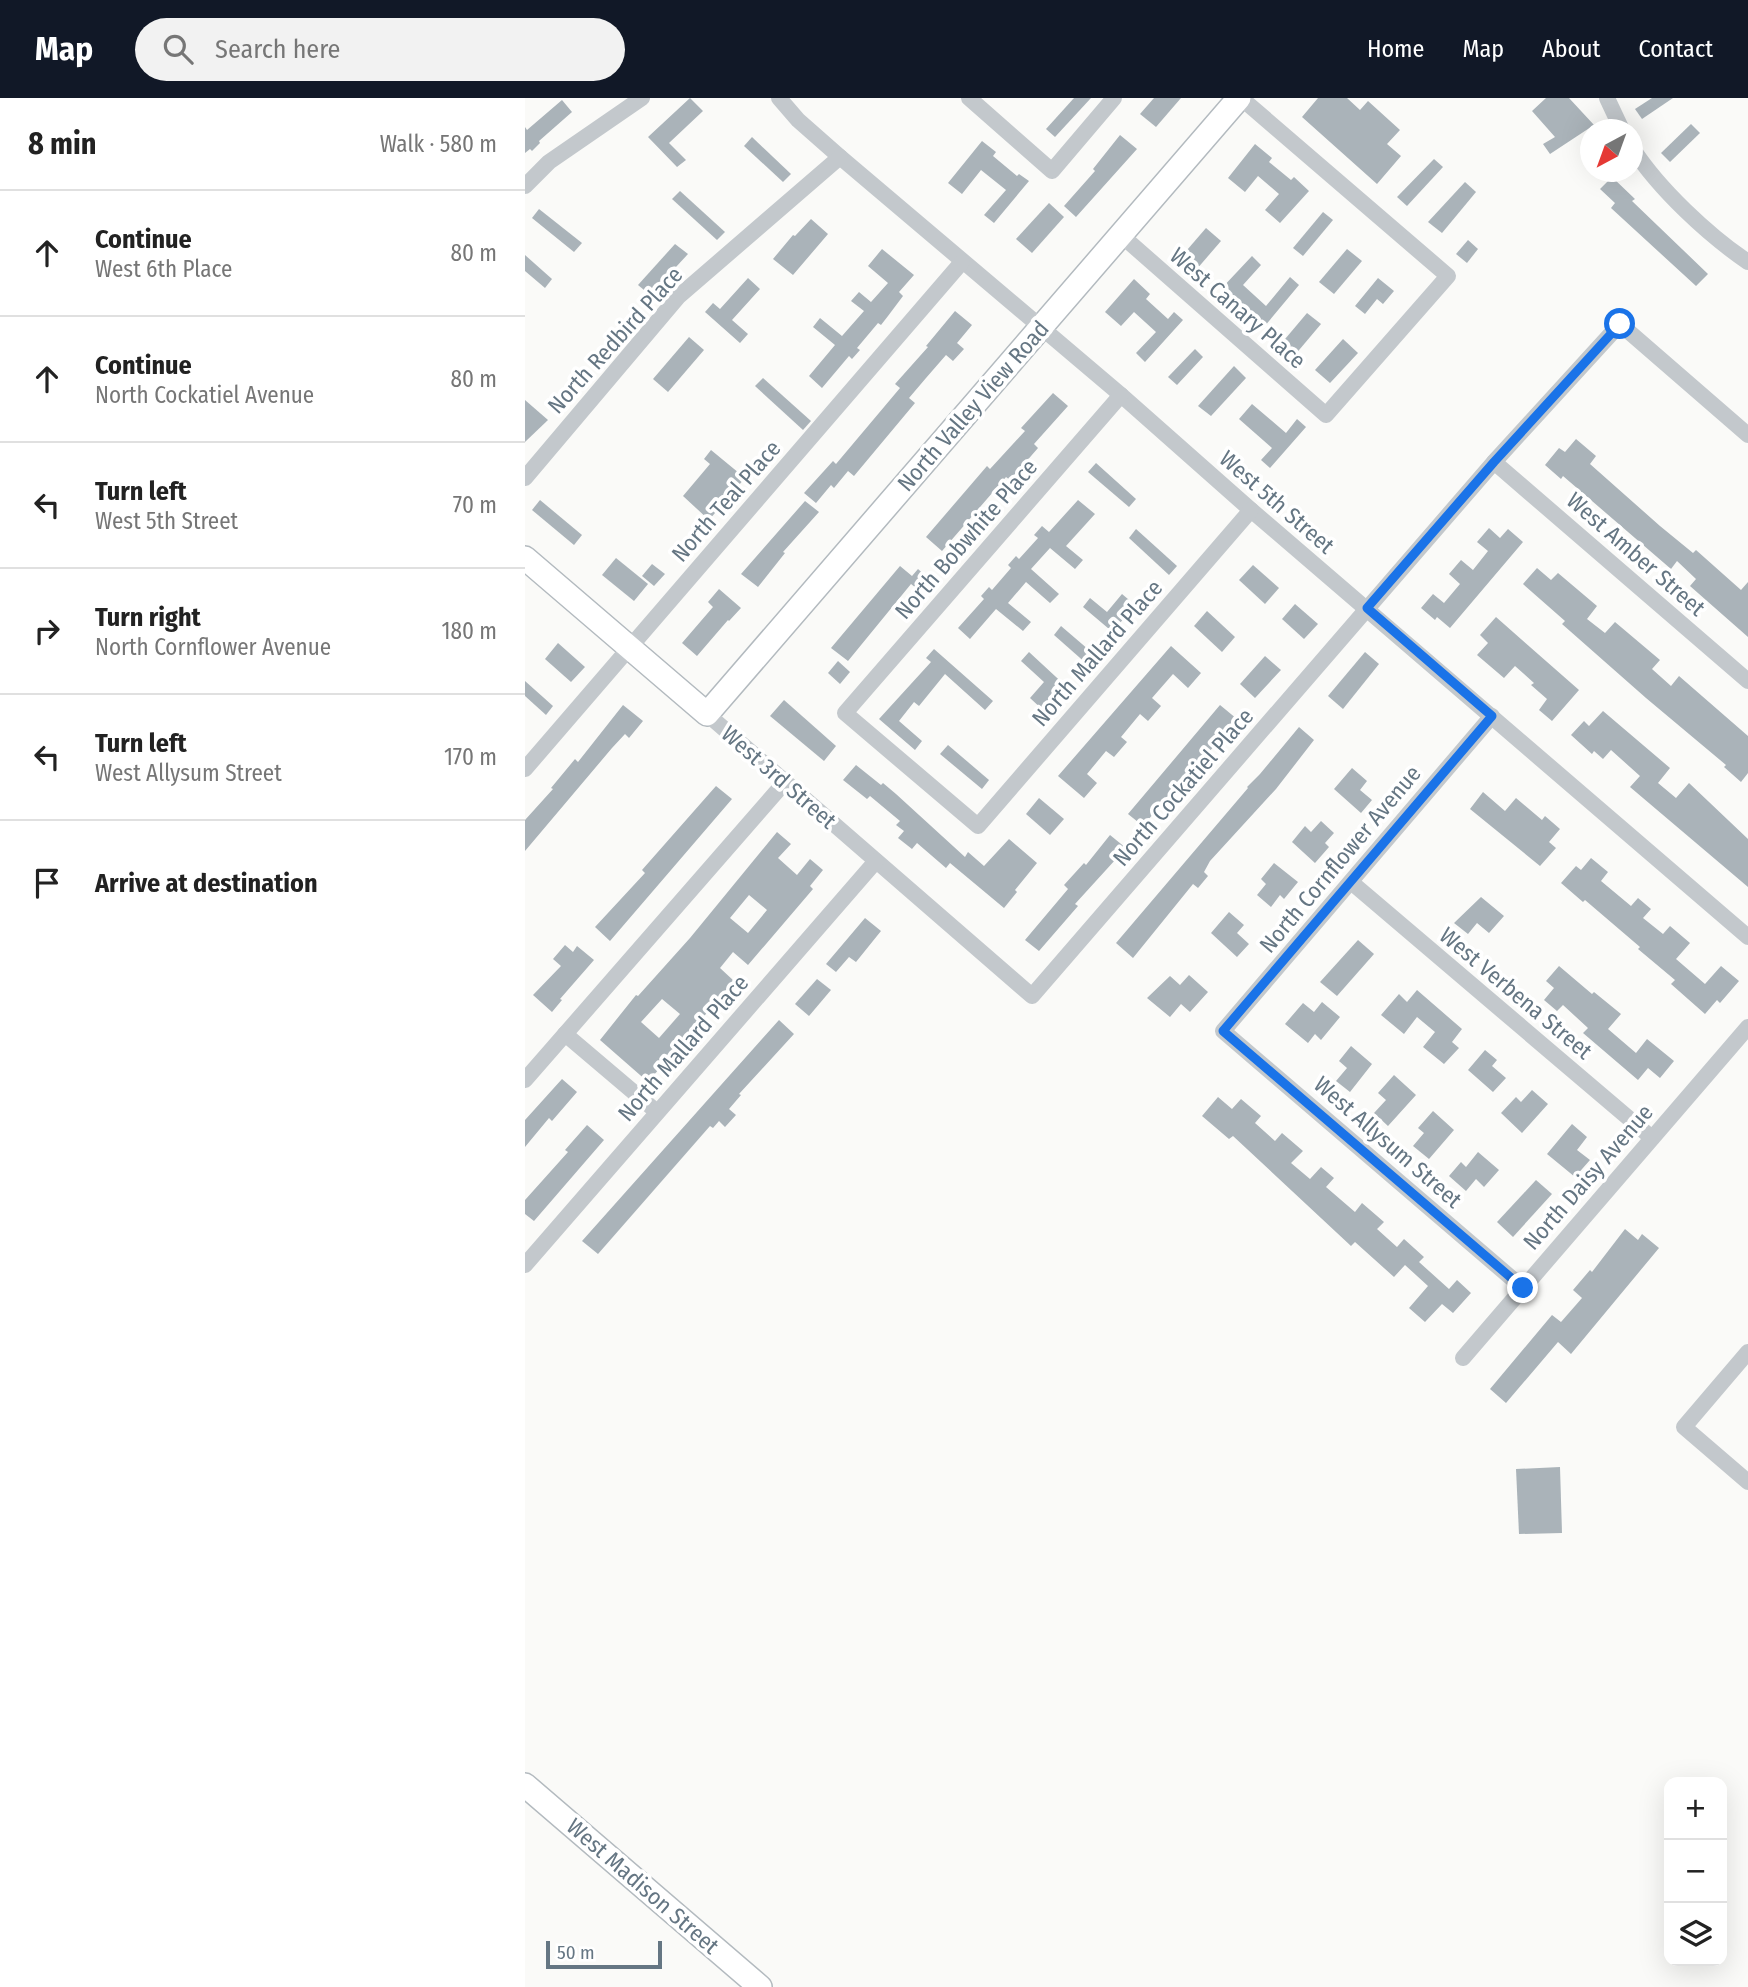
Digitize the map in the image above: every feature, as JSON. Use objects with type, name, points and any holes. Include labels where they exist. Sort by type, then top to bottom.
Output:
[{"type":"street","points":[[525,186],[549,162],[642,98]]},
{"type":"street","name":"West 5th Street","points":[[779,98],[798,120],[840,157],[1042,327],[1748,937]]},
{"type":"street","points":[[969,98],[1052,171],[1114,98]]},
{"type":"street","name":"North Valley View Road","points":[[707,714],[1240,98]]},
{"type":"street","name":"West Canary Place","points":[[1121,235],[1326,415],[1448,276],[1240,98]]},
{"type":"street","points":[[1607,98],[1617,119]]},
{"type":"street","name":"North Redbird Place","points":[[525,478],[678,298],[840,157]]},
{"type":"street","points":[[1643,163],[1700,224],[1748,262]]},
{"type":"street","name":"North Teal Place","points":[[525,769],[963,262]]},
{"type":"street","name":"North Cockatiel Place","points":[[1033,996],[1494,462],[1620,324],[1748,435]]},
{"type":"street","name":"North Bobwhite Place","points":[[978,826],[845,713],[1121,395]]},
{"type":"street","name":"West Amber Street","points":[[1494,462],[1748,681]]},
{"type":"street","name":"North Mallard Place","points":[[978,826],[1251,510]]},
{"type":"street","name":"West 3rd Street","points":[[525,558],[1033,996]]},
{"type":"street","name":"North Cornflower Avenue","points":[[1223,1031],[1492,716]]},
{"type":"street","points":[[525,1080],[785,782]]},
{"type":"street","name":"North Mallard Place","points":[[525,1265],[876,861]]},
{"type":"street","name":"West Verbena Street","points":[[1351,882],[1652,1138]]},
{"type":"street","name":"North Daisy Avenue","points":[[1463,1358],[1748,1027]]},
{"type":"street","name":"West Allysum Street","points":[[1223,1031],[1523,1288]]},
{"type":"street","points":[[565,1034],[657,1112]]},
{"type":"street","points":[[1748,1352],[1684,1427],[1748,1482]]},
{"type":"street","name":"West Madison Street","points":[[525,1785],[760,1987]]},
{"type":"building","points":[[690,98],[703,111],[669,143],[686,160],[677,167],[648,137]]},
{"type":"building","points":[[1074,98],[1091,98],[1055,137],[1046,129]]},
{"type":"building","points":[[1154,98],[1181,98],[1156,127],[1140,114]]},
{"type":"building","points":[[1318,98],[1347,98],[1360,110],[1368,101],[1400,130],[1387,144],[1401,156],[1377,184],[1302,117]]},
{"type":"building","points":[[1546,98],[1569,98],[1588,119],[1580,119],[1580,134],[1550,154],[1543,144],[1555,137],[1532,111]]},
{"type":"building","points":[[1652,98],[1673,98],[1642,119],[1635,109]]},
{"type":"building","points":[[562,100],[572,112],[539,141],[532,151],[530,149],[525,153],[525,127],[527,130]]},
{"type":"building","points":[[1691,124],[1700,133],[1670,162],[1661,153]]},
{"type":"building","points":[[1120,135],[1137,149],[1076,217],[1064,206],[1095,171],[1093,169]]},
{"type":"building","points":[[752,137],[791,174],[783,182],[744,146]]},
{"type":"building","points":[[982,141],[996,152],[993,156],[1017,176],[1019,174],[1029,181],[994,223],[984,215],[1006,190],[981,170],[962,194],[948,183]]},
{"type":"building","points":[[1255,144],[1272,158],[1269,162],[1291,180],[1294,177],[1309,191],[1280,223],[1265,210],[1279,194],[1258,176],[1245,192],[1228,178]]},
{"type":"building","points":[[1434,159],[1443,167],[1407,206],[1397,197]]},
{"type":"building","points":[[1465,182],[1476,192],[1442,233],[1428,222]]},
{"type":"building","points":[[1607,182],[1617,182],[1635,199],[1632,201],[1708,274],[1696,286],[1611,208],[1615,203],[1600,189]]},
{"type":"building","points":[[680,191],[725,232],[717,240],[672,199]]},
{"type":"building","points":[[1049,203],[1064,217],[1032,253],[1016,239]]},
{"type":"building","points":[[539,209],[582,243],[574,252],[532,218]]},
{"type":"building","points":[[1323,212],[1333,220],[1303,256],[1293,248]]},
{"type":"building","points":[[811,219],[828,234],[793,275],[773,259]]},
{"type":"building","points":[[1206,228],[1221,241],[1196,270],[1181,257]]},
{"type":"building","points":[[1468,240],[1478,249],[1467,263],[1456,254]]},
{"type":"building","points":[[675,244],[688,254],[650,295],[638,285]]},
{"type":"building","points":[[882,249],[914,275],[899,292],[903,296],[881,325],[878,323],[857,348],[860,350],[852,359],[849,356],[822,388],[809,376],[835,345],[813,327],[820,318],[842,336],[864,311],[851,301],[859,292],[871,302],[888,283],[868,266]]},
{"type":"building","points":[[1347,249],[1362,261],[1334,294],[1319,282]]},
{"type":"building","points":[[525,255],[552,279],[545,288],[525,271]]},
{"type":"building","points":[[1252,256],[1261,265],[1243,285],[1266,306],[1290,277],[1299,285],[1264,327],[1221,289]]},
{"type":"building","points":[[748,278],[760,289],[732,320],[748,334],[740,343],[705,312],[713,303],[720,309]]},
{"type":"building","points":[[1378,278],[1394,291],[1383,304],[1377,299],[1365,314],[1355,306]]},
{"type":"building","points":[[1134,279],[1150,294],[1146,299],[1168,319],[1174,312],[1183,320],[1145,362],[1136,353],[1156,332],[1134,312],[1121,326],[1105,312]]},
{"type":"building","points":[[955,311],[972,325],[957,343],[964,349],[953,361],[946,355],[909,398],[915,403],[854,476],[848,471],[834,488],[831,485],[816,503],[804,493],[833,461],[836,464],[900,388],[895,384]]},
{"type":"building","points":[[1307,313],[1321,324],[1294,356],[1280,345]]},
{"type":"building","points":[[689,337],[704,350],[668,392],[653,379]]},
{"type":"building","points":[[1343,339],[1358,353],[1330,383],[1315,370]]},
{"type":"building","points":[[1195,349],[1203,357],[1177,385],[1168,377]]},
{"type":"building","points":[[1234,366],[1246,378],[1211,416],[1198,406]]},
{"type":"building","points":[[763,378],[811,421],[803,430],[755,386]]},
{"type":"building","points":[[1053,393],[1068,406],[1034,444],[1038,448],[1010,480],[1006,477],[942,551],[926,537],[987,466],[990,469],[1025,431],[1021,428]]},
{"type":"building","points":[[525,400],[548,420],[525,442]]},
{"type":"building","points":[[1252,404],[1286,433],[1297,419],[1306,427],[1270,468],[1261,460],[1272,448],[1239,419]]},
{"type":"building","points":[[1576,439],[1596,456],[1590,464],[1660,526],[1693,553],[1696,550],[1741,590],[1748,582],[1748,637],[1690,586],[1696,579],[1677,561],[1671,569],[1563,476],[1561,479],[1545,465],[1559,448],[1565,452]]},
{"type":"building","points":[[711,450],[745,478],[709,520],[683,496],[710,464],[704,459]]},
{"type":"building","points":[[1096,463],[1136,499],[1129,507],[1088,472]]},
{"type":"building","points":[[540,500],[582,535],[574,545],[532,510]]},
{"type":"building","points":[[1078,500],[1095,514],[1066,546],[1083,560],[1075,569],[1050,548],[1031,569],[1059,594],[1050,603],[1026,582],[1008,603],[1031,622],[1023,631],[996,609],[970,639],[958,628],[984,599],[981,596],[989,587],[992,590],[1011,568],[1008,565],[1016,556],[1019,559],[1038,538],[1034,535],[1042,526],[1049,532]]},
{"type":"building","points":[[805,501],[819,512],[783,552],[785,553],[758,587],[741,574]]},
{"type":"building","points":[[1489,528],[1500,538],[1508,529],[1523,542],[1450,628],[1421,608],[1433,594],[1444,603],[1460,584],[1449,574],[1461,560],[1473,570],[1488,551],[1477,542]]},
{"type":"building","points":[[1136,529],[1177,566],[1169,575],[1129,538]]},
{"type":"building","points":[[616,558],[648,584],[634,601],[602,575]]},
{"type":"building","points":[[652,564],[665,574],[654,586],[642,576]]},
{"type":"building","points":[[1253,565],[1279,588],[1265,604],[1239,580]]},
{"type":"building","points":[[900,566],[912,576],[918,569],[929,579],[920,591],[911,584],[848,661],[831,648]]},
{"type":"building","points":[[1537,568],[1551,580],[1558,573],[1597,606],[1587,619],[1605,633],[1615,622],[1660,660],[1652,669],[1671,686],[1679,676],[1748,736],[1748,773],[1741,782],[1724,767],[1726,765],[1562,624],[1565,621],[1523,584]]},
{"type":"building","points":[[719,589],[741,608],[697,656],[682,643],[713,607],[708,602]]},
{"type":"building","points":[[1122,594],[1135,605],[1120,623],[1123,625],[1115,634],[1083,607],[1090,598],[1107,612]]},
{"type":"building","points":[[1295,604],[1318,624],[1304,639],[1282,619]]},
{"type":"building","points":[[1207,611],[1235,637],[1222,652],[1194,626]]},
{"type":"building","points":[[1496,617],[1579,690],[1552,721],[1539,710],[1547,699],[1515,666],[1504,678],[1477,655],[1488,643],[1480,635]]},
{"type":"building","points":[[1061,626],[1096,656],[1088,665],[1054,635]]},
{"type":"building","points":[[558,643],[585,667],[571,682],[545,659]]},
{"type":"building","points":[[1171,646],[1201,673],[1188,688],[1173,674],[1152,698],[1161,706],[1148,721],[1140,714],[1121,737],[1127,742],[1114,757],[1106,751],[1087,774],[1097,783],[1084,798],[1058,776]]},
{"type":"building","points":[[934,649],[993,701],[985,710],[945,674],[919,706],[914,702],[899,721],[922,741],[915,750],[879,719],[931,662],[926,658]]},
{"type":"building","points":[[1029,652],[1069,689],[1061,698],[1058,695],[1044,711],[1030,698],[1044,682],[1021,661]]},
{"type":"building","points":[[1365,652],[1379,664],[1343,709],[1328,696]]},
{"type":"building","points":[[1265,656],[1281,670],[1255,698],[1240,684]]},
{"type":"building","points":[[838,661],[850,672],[840,684],[828,673]]},
{"type":"building","points":[[525,681],[553,706],[546,715],[525,696]]},
{"type":"building","points":[[784,700],[836,746],[824,761],[770,716]]},
{"type":"building","points":[[623,705],[643,721],[629,738],[625,734],[612,748],[525,851],[525,820],[575,759],[578,762]]},
{"type":"building","points":[[1220,705],[1237,719],[1143,826],[1128,814]]},
{"type":"building","points":[[1603,711],[1670,768],[1658,783],[1676,798],[1689,783],[1748,839],[1748,887],[1630,787],[1640,776],[1611,750],[1603,759],[1594,751],[1592,754],[1571,735],[1584,721],[1589,726]]},
{"type":"building","points":[[1299,727],[1314,740],[1276,789],[1210,861],[1204,872],[1208,876],[1198,888],[1193,884],[1133,958],[1116,943]]},
{"type":"building","points":[[948,745],[989,780],[982,789],[940,754]]},
{"type":"building","points":[[856,765],[881,785],[883,783],[965,857],[968,852],[984,866],[1009,839],[1037,863],[1004,908],[950,863],[946,868],[917,843],[912,849],[898,838],[904,831],[896,825],[900,821],[870,796],[867,799],[843,780]]},
{"type":"building","points":[[1352,768],[1367,781],[1360,790],[1372,800],[1361,813],[1334,789]]},
{"type":"building","points":[[716,786],[732,799],[610,941],[595,927],[645,873],[642,870]]},
{"type":"building","points":[[1483,792],[1505,811],[1516,798],[1542,820],[1545,816],[1560,829],[1549,842],[1556,848],[1540,866],[1470,809]]},
{"type":"building","points":[[1039,798],[1064,819],[1050,835],[1026,814]]},
{"type":"building","points":[[1321,821],[1334,833],[1325,843],[1329,847],[1315,863],[1292,842],[1305,826],[1311,832]]},
{"type":"building","points":[[777,832],[791,844],[778,858],[797,875],[810,859],[823,870],[810,886],[813,889],[748,965],[733,952],[720,968],[734,981],[648,1082],[600,1040],[636,995],[638,996],[690,938]],"holes":[[[749,895],[767,910],[748,933],[730,918]],[[662,999],[680,1014],[659,1038],[641,1022]]]},
{"type":"building","points":[[1110,835],[1126,848],[1075,904],[1078,906],[1039,951],[1025,940],[1068,889],[1064,885],[1084,863],[1086,865]]},
{"type":"building","points":[[1591,858],[1608,872],[1601,881],[1631,906],[1638,898],[1651,909],[1643,918],[1663,934],[1670,926],[1690,943],[1676,959],[1705,984],[1721,966],[1739,981],[1720,1003],[1717,1000],[1705,1014],[1671,984],[1675,980],[1638,949],[1640,947],[1561,883],[1576,866],[1581,870]]},
{"type":"building","points":[[1274,863],[1298,882],[1284,899],[1280,895],[1271,907],[1257,895],[1266,884],[1261,879]]},
{"type":"building","points":[[1481,897],[1504,916],[1489,933],[1477,923],[1468,934],[1454,923]]},
{"type":"building","points":[[1229,912],[1244,925],[1237,933],[1249,944],[1237,957],[1211,933]]},
{"type":"building","points":[[865,918],[881,931],[856,962],[849,957],[836,972],[826,964]]},
{"type":"building","points":[[1358,940],[1374,954],[1337,996],[1320,982]]},
{"type":"building","points":[[565,945],[573,952],[577,946],[594,960],[552,1012],[533,995],[561,966],[553,959]]},
{"type":"building","points":[[1559,966],[1621,1014],[1608,1029],[1636,1053],[1647,1039],[1674,1061],[1660,1078],[1648,1068],[1638,1080],[1583,1033],[1588,1028],[1563,1005],[1557,1011],[1544,1000],[1554,988],[1546,981]]},
{"type":"building","points":[[1189,975],[1208,992],[1190,1012],[1181,1004],[1170,1017],[1147,998],[1170,976],[1180,985]]},
{"type":"building","points":[[817,979],[831,990],[809,1016],[795,1004]]},
{"type":"building","points":[[1417,990],[1462,1029],[1452,1042],[1459,1048],[1444,1064],[1423,1047],[1435,1032],[1417,1017],[1404,1034],[1381,1015],[1399,994],[1407,1002]]},
{"type":"building","points":[[1322,1002],[1340,1017],[1321,1040],[1315,1034],[1308,1043],[1285,1024],[1303,1003],[1314,1012]]},
{"type":"building","points":[[779,1020],[794,1034],[739,1094],[741,1095],[729,1109],[736,1115],[725,1127],[719,1121],[713,1128],[710,1126],[598,1254],[582,1241]]},
{"type":"building","points":[[1351,1046],[1372,1064],[1350,1092],[1336,1081],[1347,1068],[1339,1061]]},
{"type":"building","points":[[1485,1050],[1497,1060],[1492,1066],[1506,1078],[1493,1092],[1468,1070]]},
{"type":"building","points":[[1394,1075],[1416,1095],[1388,1126],[1374,1113],[1386,1100],[1378,1093]]},
{"type":"building","points":[[562,1079],[577,1092],[552,1121],[549,1118],[525,1147],[525,1120]]},
{"type":"building","points":[[1532,1090],[1548,1104],[1522,1133],[1501,1113],[1516,1097],[1521,1102]]},
{"type":"building","points":[[1218,1097],[1232,1109],[1241,1099],[1261,1116],[1255,1123],[1275,1141],[1282,1133],[1303,1151],[1291,1163],[1310,1179],[1321,1167],[1334,1178],[1326,1187],[1355,1212],[1362,1203],[1384,1222],[1377,1229],[1397,1247],[1404,1239],[1424,1257],[1419,1262],[1449,1289],[1457,1280],[1471,1293],[1453,1313],[1442,1304],[1425,1322],[1409,1308],[1428,1286],[1405,1265],[1394,1277],[1355,1242],[1351,1246],[1233,1136],[1229,1139],[1202,1116]]},
{"type":"building","points":[[1433,1111],[1454,1130],[1429,1159],[1413,1146],[1424,1133],[1418,1128]]},
{"type":"building","points":[[1572,1124],[1587,1137],[1577,1150],[1590,1160],[1575,1177],[1547,1154]]},
{"type":"building","points":[[587,1125],[604,1140],[534,1221],[525,1214],[525,1200],[568,1152],[565,1150]]},
{"type":"building","points":[[1478,1152],[1499,1170],[1484,1187],[1476,1179],[1466,1191],[1449,1176],[1461,1162],[1466,1167]]},
{"type":"building","points":[[1536,1180],[1552,1194],[1513,1237],[1497,1222]]},
{"type":"building","points":[[1625,1229],[1638,1240],[1642,1234],[1659,1248],[1571,1354],[1558,1342],[1506,1403],[1490,1389],[1552,1315],[1561,1322],[1582,1298],[1573,1290],[1590,1270],[1592,1272]]},
{"type":"building","points":[[1560,1467],[1562,1533],[1519,1534],[1516,1469]]},
{"type":"route","points":[[1523,1288],[1223,1031],[1492,716],[1367,608],[1494,462],[1620,324]]}]
